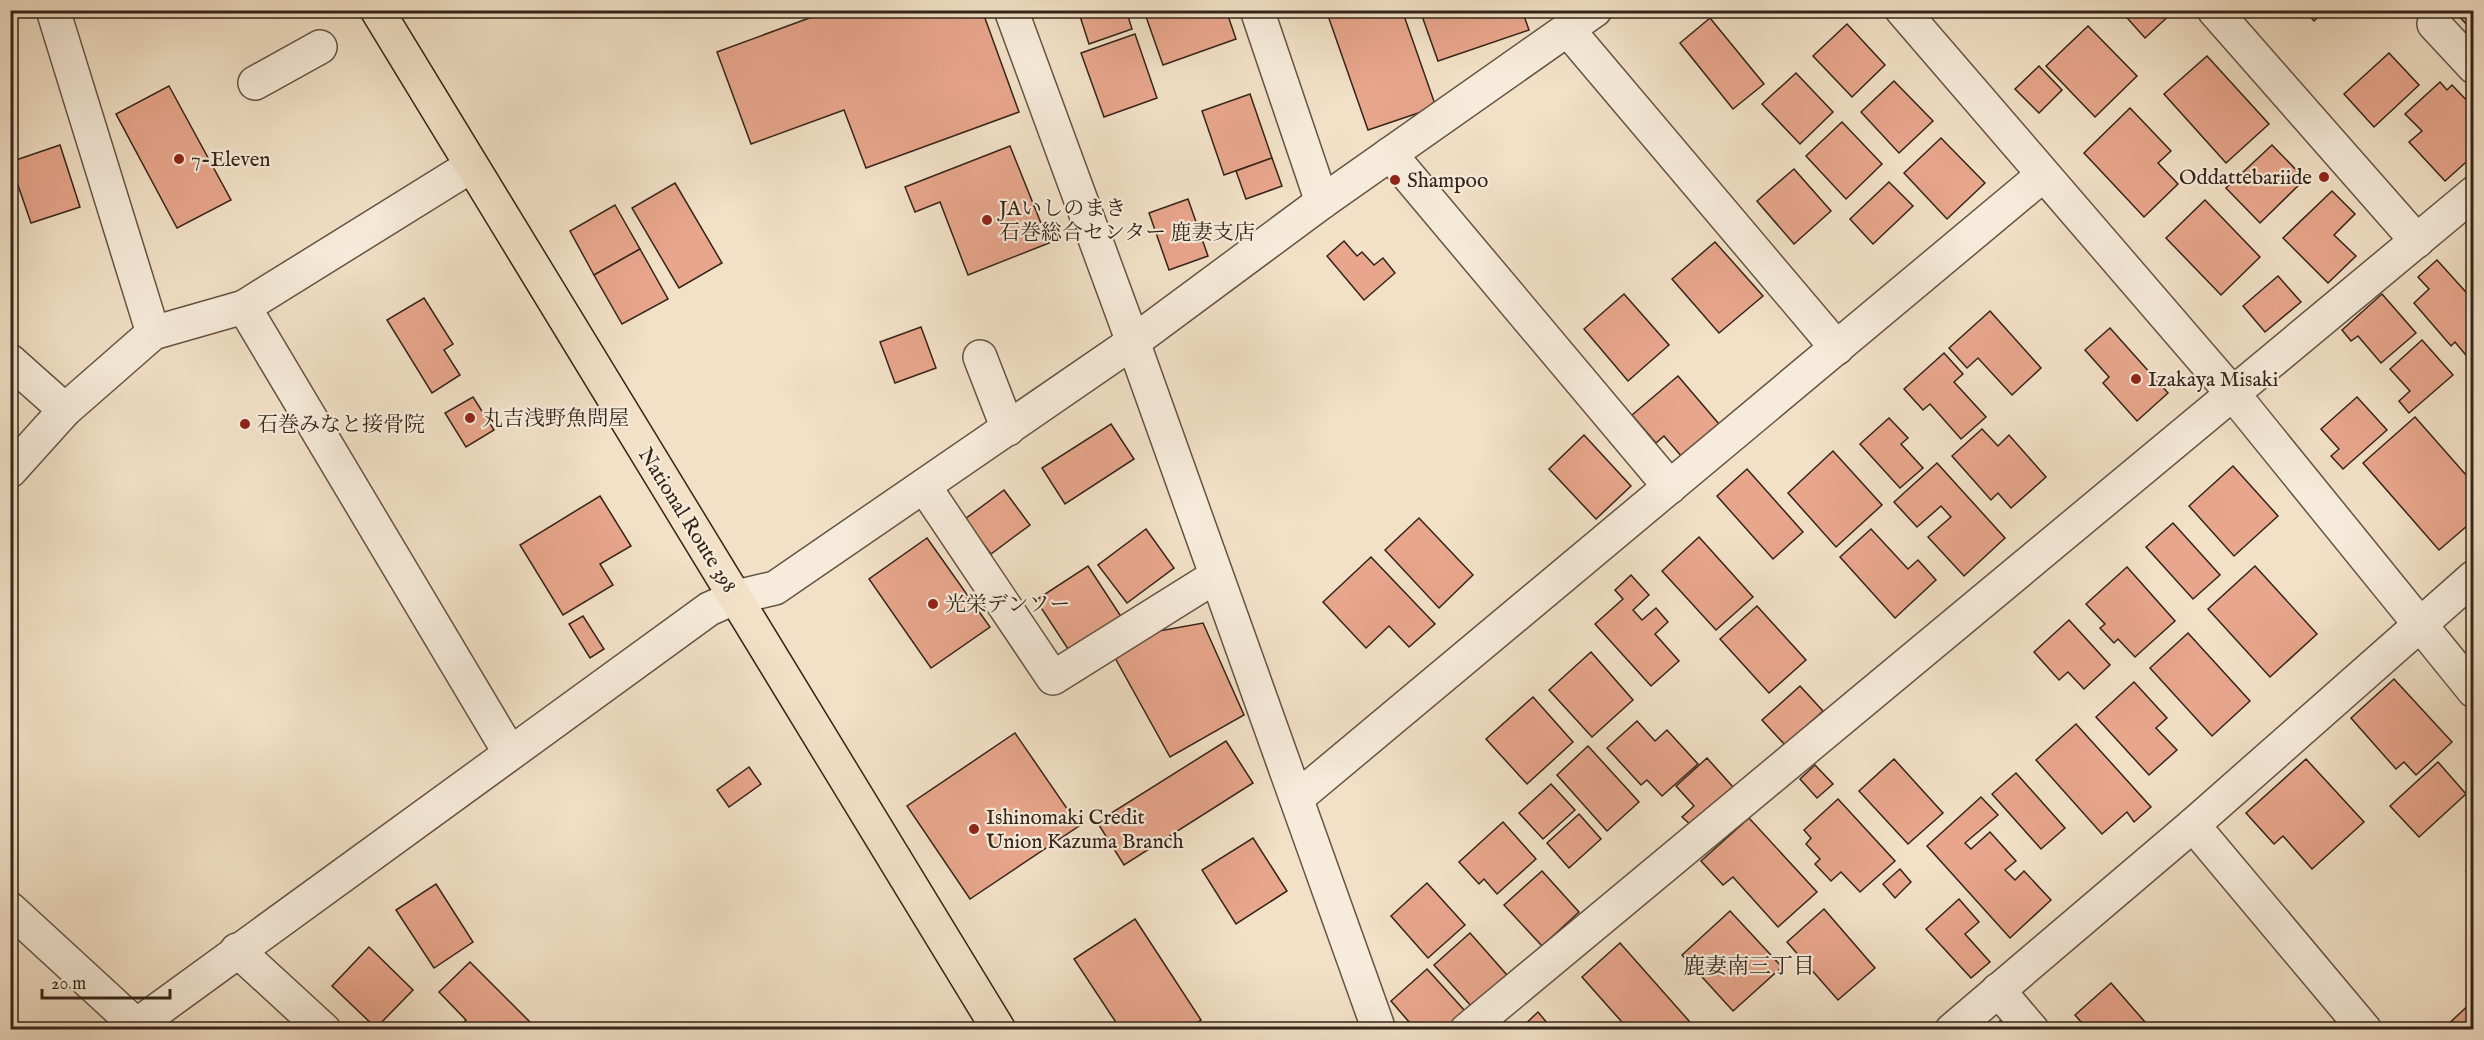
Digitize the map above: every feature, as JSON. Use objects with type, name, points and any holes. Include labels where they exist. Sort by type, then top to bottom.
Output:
[{"type":"highway","name":"National Route 398","points":[[377,10],[999,1029]]},
{"type":"street","points":[[53,10],[153,333]]},
{"type":"street","points":[[1011,10],[1133,342],[1379,1029]]},
{"type":"street","points":[[1257,10],[1322,202]]},
{"type":"street","points":[[10,909],[132,1027],[709,609],[736,597],[775,588],[1133,342],[1322,202],[1595,10]]},
{"type":"street","points":[[1902,10],[2233,394],[2474,691]]},
{"type":"street","points":[[2214,10],[2417,241]]},
{"type":"street","points":[[2434,24],[2474,67]]},
{"type":"street","points":[[1568,30],[1837,348]]},
{"type":"street","points":[[255,83],[320,47]]},
{"type":"street","points":[[1390,154],[1670,487]]},
{"type":"street","points":[[10,471],[65,410],[153,333],[244,307],[471,166]]},
{"type":"street","points":[[1297,798],[2043,175]]},
{"type":"street","points":[[1467,1029],[2474,193]]},
{"type":"street","points":[[244,307],[510,753]]},
{"type":"street","points":[[980,357],[1008,429]]},
{"type":"street","points":[[10,361],[65,410]]},
{"type":"street","points":[[924,486],[1053,678],[1216,576]]},
{"type":"street","points":[[1952,1029],[2193,825],[2419,623],[2474,577]]},
{"type":"street","points":[[2193,825],[2365,1029]]},
{"type":"street","points":[[237,950],[324,1029]]},
{"type":"street","points":[[1998,990],[2032,1029]]},
{"type":"building","points":[[831,10],[982,10],[1019,112],[866,168],[844,110],[751,144],[717,52]]},
{"type":"building","points":[[1078,10],[1126,10],[1132,29],[1089,44]]},
{"type":"building","points":[[1226,10],[1236,39],[1163,65],[1144,11]]},
{"type":"building","points":[[1326,10],[1402,10],[1436,107],[1368,130]]},
{"type":"building","points":[[1439,10],[1522,10],[1529,30],[1438,61],[1422,16]]},
{"type":"building","points":[[2120,10],[2175,10],[2145,38]]},
{"type":"building","points":[[2304,10],[2326,10],[2314,21]]},
{"type":"building","points":[[2453,10],[2474,10],[2474,21],[2468,26]]},
{"type":"building","points":[[1710,18],[1764,84],[1733,109],[1680,43]]},
{"type":"building","points":[[1847,24],[1885,65],[1852,97],[1813,56]]},
{"type":"building","points":[[2088,26],[2137,76],[2095,117],[2046,66]]},
{"type":"building","points":[[1135,34],[1157,98],[1104,117],[1081,53]]},
{"type":"building","points":[[2389,53],[2419,85],[2374,127],[2344,94]]},
{"type":"building","points":[[2207,56],[2269,124],[2226,163],[2164,94]]},
{"type":"building","points":[[2039,66],[2062,90],[2039,113],[2015,89]]},
{"type":"building","points":[[1796,73],[1833,112],[1800,144],[1762,104]]},
{"type":"building","points":[[1894,81],[1933,121],[1899,153],[1861,112]]},
{"type":"building","points":[[2440,82],[2447,90],[2452,85],[2474,108],[2474,155],[2445,181],[2409,142],[2422,131],[2405,114]]},
{"type":"building","points":[[169,86],[231,200],[177,228],[116,114]]},
{"type":"building","points":[[1250,94],[1272,158],[1224,175],[1202,111]]},
{"type":"building","points":[[2130,108],[2171,151],[2158,163],[2178,184],[2144,217],[2084,153]]},
{"type":"building","points":[[1842,122],[1882,164],[1846,199],[1806,156]]},
{"type":"building","points":[[1941,138],[1985,183],[1947,219],[1904,173]]},
{"type":"building","points":[[60,145],[80,207],[31,223],[10,162]]},
{"type":"building","points":[[2272,145],[2305,179],[2260,223],[2226,188]]},
{"type":"building","points":[[1010,146],[1049,243],[968,275],[940,202],[915,212],[905,187]]},
{"type":"building","points":[[1272,158],[1282,186],[1246,199],[1236,171]]},
{"type":"building","points":[[1794,169],[1831,211],[1794,244],[1757,201]]},
{"type":"building","points":[[1889,182],[1913,206],[1873,244],[1850,219]]},
{"type":"building","points":[[675,183],[722,263],[679,288],[632,208]]},
{"type":"building","points":[[2332,191],[2355,214],[2334,235],[2356,256],[2328,283],[2283,238]]},
{"type":"building","points":[[1188,199],[1208,256],[1169,270],[1149,213]]},
{"type":"building","points":[[2205,200],[2260,257],[2221,295],[2166,238]]},
{"type":"building","points":[[615,205],[640,249],[594,275],[570,231]]},
{"type":"building","points":[[1344,241],[1357,256],[1362,252],[1374,265],[1383,258],[1395,273],[1364,300],[1327,256]]},
{"type":"building","points":[[1715,242],[1763,296],[1719,333],[1672,279]]},
{"type":"building","points":[[640,249],[668,299],[622,324],[594,275]]},
{"type":"building","points":[[2437,260],[2474,301],[2474,358],[2470,360],[2455,342],[2451,346],[2414,303],[2429,289],[2418,277]]},
{"type":"building","points":[[2278,276],[2301,302],[2265,332],[2243,306]]},
{"type":"building","points":[[1624,294],[1669,345],[1628,381],[1584,329]]},
{"type":"building","points":[[2382,294],[2416,333],[2381,363],[2358,336],[2351,341],[2342,330]]},
{"type":"building","points":[[424,298],[453,344],[444,350],[460,375],[432,393],[387,320]]},
{"type":"building","points":[[1990,311],[2041,368],[2012,395],[1978,358],[1967,368],[1949,348]]},
{"type":"building","points":[[921,327],[936,368],[895,383],[880,342]]},
{"type":"building","points":[[2110,328],[2168,393],[2137,421],[2103,383],[2109,377],[2085,350]]},
{"type":"building","points":[[2422,340],[2453,375],[2409,413],[2399,401],[2410,391],[2390,369]]},
{"type":"building","points":[[1944,353],[1963,374],[1954,382],[1986,417],[1961,439],[1930,404],[1923,410],[1904,389]]},
{"type":"building","points":[[1678,376],[1719,424],[1682,457],[1664,436],[1656,443],[1632,415]]},
{"type":"building","points":[[473,397],[494,430],[466,447],[445,413]]},
{"type":"building","points":[[2357,397],[2387,430],[2343,469],[2331,456],[2339,449],[2321,429]]},
{"type":"building","points":[[2415,417],[2474,484],[2474,520],[2439,550],[2363,463]]},
{"type":"building","points":[[1889,418],[1908,438],[1901,444],[1923,468],[1900,488],[1860,444]]},
{"type":"building","points":[[1111,424],[1134,459],[1065,504],[1042,468]]},
{"type":"building","points":[[1982,429],[1998,446],[2009,435],[2046,477],[2011,508],[1998,493],[1991,500],[1952,456]]},
{"type":"building","points":[[1584,435],[1631,486],[1596,519],[1549,469]]},
{"type":"building","points":[[1833,451],[1882,505],[1836,547],[1788,493]]},
{"type":"building","points":[[1937,463],[2005,538],[1964,576],[1928,537],[1951,517],[1941,506],[1917,527],[1894,502]]},
{"type":"building","points":[[2233,466],[2278,516],[2234,556],[2189,506]]},
{"type":"building","points":[[1747,469],[1803,532],[1773,559],[1717,496]]},
{"type":"building","points":[[1004,490],[1030,525],[991,554],[965,519]]},
{"type":"building","points":[[600,496],[631,546],[600,564],[613,585],[563,615],[520,545]]},
{"type":"building","points":[[1419,518],[1473,575],[1439,608],[1385,550]]},
{"type":"building","points":[[2173,523],[2220,575],[2193,599],[2146,547]]},
{"type":"building","points":[[1146,529],[1174,568],[1127,603],[1098,565]]},
{"type":"building","points":[[1871,529],[1908,569],[1918,560],[1936,580],[1895,618],[1840,557]]},
{"type":"building","points":[[1699,537],[1753,597],[1716,630],[1662,571]]},
{"type":"building","points":[[927,538],[990,627],[931,668],[869,579]]},
{"type":"building","points":[[1371,557],[1435,624],[1409,647],[1389,626],[1366,648],[1323,602]]},
{"type":"building","points":[[1088,566],[1122,618],[1070,652],[1036,600]]},
{"type":"building","points":[[2255,566],[2317,634],[2270,677],[2208,609]]},
{"type":"building","points":[[2127,567],[2175,621],[2135,657],[2118,639],[2114,643],[2100,628],[2105,624],[2086,604]]},
{"type":"building","points":[[1631,575],[1649,595],[1633,610],[1642,620],[1656,608],[1668,622],[1655,634],[1679,661],[1651,686],[1595,624],[1623,599],[1615,590]]},
{"type":"building","points":[[1757,606],[1806,660],[1769,693],[1720,639]]},
{"type":"building","points":[[583,616],[604,649],[590,658],[569,624]]},
{"type":"building","points":[[2069,620],[2110,665],[2084,689],[2068,672],[2059,680],[2034,652]]},
{"type":"building","points":[[1203,623],[1244,715],[1170,757],[1114,656],[1148,633]]},
{"type":"building","points":[[2188,633],[2250,701],[2212,736],[2150,668]]},
{"type":"building","points":[[1591,652],[1633,700],[1592,737],[1549,690]]},
{"type":"building","points":[[2394,679],[2452,742],[2416,775],[2404,762],[2396,769],[2351,718]]},
{"type":"building","points":[[2134,682],[2167,718],[2156,728],[2177,750],[2149,775],[2096,717]]},
{"type":"building","points":[[1800,686],[1823,711],[1785,745],[1762,720]]},
{"type":"building","points":[[1533,697],[1573,742],[1527,784],[1486,739]]},
{"type":"building","points":[[1637,721],[1655,741],[1667,730],[1698,764],[1662,796],[1647,780],[1641,785],[1607,748]]},
{"type":"building","points":[[2076,724],[2151,807],[2134,822],[2127,812],[2102,834],[2036,760]]},
{"type":"building","points":[[1015,733],[1079,826],[970,899],[907,806]]},
{"type":"building","points":[[1226,741],[1253,783],[1124,865],[1097,822]]},
{"type":"building","points":[[1588,746],[1639,802],[1607,831],[1557,775]]},
{"type":"building","points":[[1707,758],[1733,787],[1691,825],[1682,817],[1694,806],[1676,786]]},
{"type":"building","points":[[1894,759],[1943,813],[1908,844],[1859,791]]},
{"type":"building","points":[[2306,759],[2364,822],[2312,869],[2283,836],[2274,844],[2246,813]]},
{"type":"building","points":[[2438,762],[2466,794],[2419,837],[2390,806]]},
{"type":"building","points":[[1815,765],[1833,784],[1817,798],[1800,779]]},
{"type":"building","points":[[749,767],[761,784],[729,807],[717,790]]},
{"type":"building","points":[[2016,773],[2065,828],[2041,849],[1992,794]]},
{"type":"building","points":[[1551,784],[1575,810],[1543,839],[1519,813]]},
{"type":"building","points":[[1981,797],[1998,815],[1965,843],[1971,849],[1990,832],[2016,861],[2005,870],[2015,880],[2024,871],[2051,900],[2010,938],[1927,846]]},
{"type":"building","points":[[1838,799],[1895,861],[1860,892],[1841,872],[1831,881],[1815,864],[1820,859],[1806,844],[1811,838],[1804,830]]},
{"type":"building","points":[[1579,814],[1601,839],[1569,868],[1547,843]]},
{"type":"building","points":[[1749,818],[1817,892],[1778,927],[1733,877],[1723,885],[1701,861]]},
{"type":"building","points":[[1503,822],[1536,859],[1497,894],[1484,879],[1479,884],[1459,862]]},
{"type":"building","points":[[1253,838],[1287,891],[1236,924],[1202,870]]},
{"type":"building","points":[[2474,864],[2474,879],[2466,871]]},
{"type":"building","points":[[1900,869],[1911,882],[1895,898],[1883,884]]},
{"type":"building","points":[[1542,871],[1579,912],[1542,946],[1504,905]]},
{"type":"building","points":[[1427,883],[1465,925],[1428,958],[1391,916]]},
{"type":"building","points":[[436,884],[473,942],[434,968],[396,910]]},
{"type":"building","points":[[1959,899],[1979,922],[1965,934],[1990,962],[1971,978],[1926,929]]},
{"type":"building","points":[[1824,909],[1875,968],[1838,1000],[1787,942]]},
{"type":"building","points":[[1730,911],[1782,967],[1733,1011],[1682,955]]},
{"type":"building","points":[[1135,919],[1201,1020],[1186,1030],[1121,1030],[1074,959]]},
{"type":"building","points":[[1470,933],[1507,975],[1472,1007],[1434,965]]},
{"type":"building","points":[[1620,943],[1697,1030],[1629,1030],[1582,977]]},
{"type":"building","points":[[369,947],[413,990],[376,1028],[332,986]]},
{"type":"building","points":[[470,962],[535,1027],[533,1030],[466,1030],[461,1025],[466,1020],[439,992]]},
{"type":"building","points":[[1427,969],[1465,1011],[1446,1030],[1416,1030],[1391,1001]]},
{"type":"building","points":[[2111,983],[2145,1022],[2136,1030],[2088,1030],[2075,1015]]},
{"type":"building","points":[[2474,1000],[2474,1030],[2442,1030]]},
{"type":"building","points":[[1538,1012],[1553,1030],[1519,1030]]},
{"type":"building","points":[[2001,1020],[2010,1030],[1991,1030]]},
{"type":"building","points":[[260,1022],[268,1030],[253,1030]]},
{"type":"place","name":"7-Eleven","points":[[179,159]]},
{"type":"place","name":"Oddattebariide","points":[[2324,177]]},
{"type":"place","name":"Shampoo","points":[[1395,180]]},
{"type":"place","name":"JAいしのまき 石巻総合センター 鹿妻支店","points":[[987,220]]},
{"type":"place","name":"Izakaya Misaki","points":[[2136,379]]},
{"type":"place","name":"丸吉浅野魚問屋","points":[[470,418]]},
{"type":"place","name":"石巻みなと接骨院","points":[[245,424]]},
{"type":"place","name":"光栄デンソー","points":[[933,604]]},
{"type":"place","name":"Ishinomaki Credit Union Kazuma Branch","points":[[974,829]]},
{"type":"district","name":"鹿妻南三丁目","points":[[1749,965]]}]
